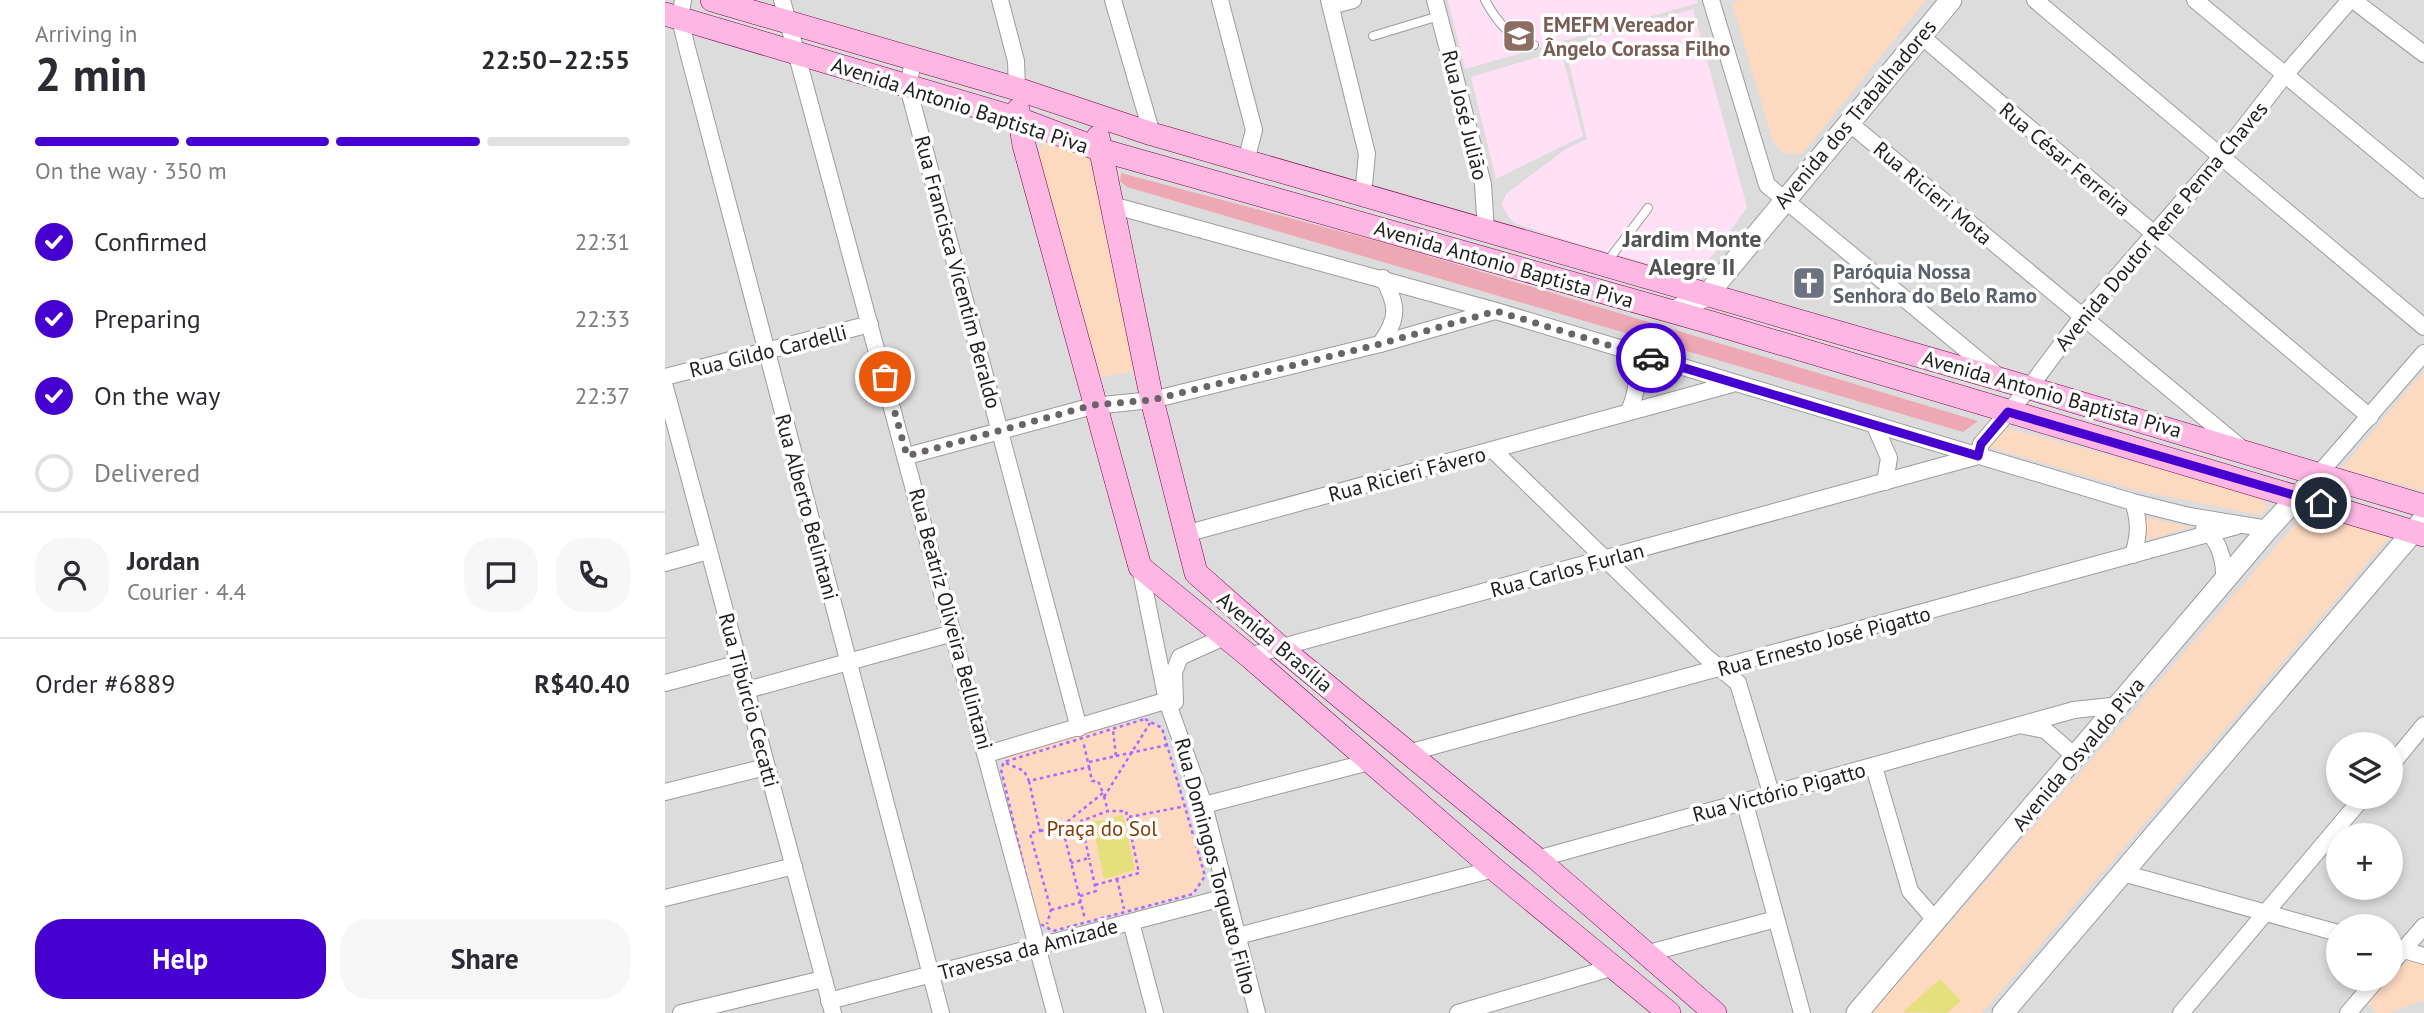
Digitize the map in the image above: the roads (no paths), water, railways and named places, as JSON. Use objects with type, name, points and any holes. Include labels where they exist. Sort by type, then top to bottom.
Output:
[{"type":"main road","name":"Avenida Antonio Baptista Piva","points":[[712,0],[913,61],[1017,89],[1152,134],[2003,380],[2424,506]]},
{"type":"main road","name":"Avenida Antonio Baptista Piva","points":[[676,11],[798,55],[1019,120],[1101,150],[1709,322],[2008,412],[2421,529]]},
{"type":"main road","name":"Rua Domingos Torquato Filho","points":[[1017,89],[1019,120],[1093,405],[1140,567]]},
{"type":"main road","name":"Avenida Brasília","points":[[1093,114],[1112,205],[1141,401],[1196,573],[1280,648],[1537,859],[1715,1013]]},
{"type":"main road","points":[[1573,284],[1583,269],[1581,258]]},
{"type":"main road","name":"Avenida Brasília","points":[[1140,567],[1249,656],[1494,869],[1669,1013]]},
{"type":"street","points":[[743,10],[765,0]]},
{"type":"street","name":"Rua Beatriz Oliveira Bellintani","points":[[782,0],[1055,1013]]},
{"type":"street","points":[[1000,0],[1016,61],[1017,89]]},
{"type":"street","points":[[1113,0],[1152,134]]},
{"type":"street","points":[[1220,0],[1254,130],[1245,161]]},
{"type":"street","points":[[1353,0],[1330,3],[1367,154],[1363,195]]},
{"type":"street","points":[[1711,0],[1767,185],[2003,380]]},
{"type":"street","name":"Avenida dos Trabalhadores","points":[[1673,312],[1707,295],[1951,0]]},
{"type":"street","points":[[2035,0],[2424,327]]},
{"type":"street","points":[[2195,0],[2424,190]]},
{"type":"street","points":[[2351,0],[2424,54]]},
{"type":"street","name":"Avenida Doutor Rene Penna Chaves","points":[[1978,456],[1981,444],[2029,388],[2082,317],[2221,157],[2284,76],[2351,0]]},
{"type":"street","name":"Rua José Julião","points":[[1437,8],[1483,184],[1486,231]]},
{"type":"street","name":"Rua Alberto Belintani","points":[[676,11],[941,1013]]},
{"type":"street","name":"Rua César Ferreira","points":[[1921,36],[2370,418]]},
{"type":"street","name":"Rua Francisca Vicentim Beraldo","points":[[913,61],[908,88],[1081,733]]},
{"type":"street","name":"Rua Ricieri Mota","points":[[1848,122],[2245,451]]},
{"type":"street","points":[[1112,205],[1383,278],[2133,502],[2189,516],[2268,528]]},
{"type":"street","points":[[1380,344],[1392,329],[1397,312],[1394,298],[1383,278]]},
{"type":"street","points":[[1707,295],[1709,322]]},
{"type":"street","points":[[907,456],[1093,405],[1141,401],[1380,344],[1496,311]]},
{"type":"street","name":"Rua Gildo Cardelli","points":[[665,377],[870,324]]},
{"type":"street","points":[[1626,351],[1636,372],[1638,390],[1629,411]]},
{"type":"street","points":[[2318,475],[2424,353]]},
{"type":"street","name":"Rua Ricieri Fávero","points":[[1185,534],[1732,383]]},
{"type":"street","name":"Rua Tibúrcio Cecatti","points":[[665,387],[831,1007]]},
{"type":"street","points":[[1875,426],[1889,458],[1885,482]]},
{"type":"street","points":[[1493,450],[1738,683],[1771,793]]},
{"type":"street","points":[[665,456],[682,452]]},
{"type":"street","name":"Rua Carlos Furlan","points":[[1249,656],[1978,456]]},
{"type":"street","name":"Avenida Osvaldo Piva","points":[[1857,1013],[2224,584],[2268,528],[2318,475]]},
{"type":"street","points":[[2133,502],[2140,534],[2133,555]]},
{"type":"street","points":[[2189,516],[2217,542],[2224,566],[2224,584]]},
{"type":"street","name":"Rua Ernesto José Pigatto","points":[[1408,753],[2239,525]]},
{"type":"street","points":[[2003,1013],[2421,529]]},
{"type":"street","points":[[665,563],[708,551]]},
{"type":"street","name":"Rua Domingos Torquato Filho","points":[[1140,567],[1175,718],[1204,803],[1257,1013]]},
{"type":"street","points":[[747,690],[953,633]]},
{"type":"street","name":"Rua Domingos Torquato Filho","points":[[1171,700],[1174,672],[1180,657],[1193,648],[1224,637]]},
{"type":"street","points":[[665,683],[740,663]]},
{"type":"street","points":[[987,754],[1081,733],[1171,700]]},
{"type":"street","name":"Rua Victório Pigatto","points":[[1537,859],[2089,707],[2120,705]]},
{"type":"street","points":[[2403,750],[2424,725]]},
{"type":"street","points":[[2022,726],[2045,730],[2075,757]]},
{"type":"street","points":[[1204,803],[1369,762]]},
{"type":"street","points":[[665,792],[766,767]]},
{"type":"street","points":[[1874,767],[1910,891],[1916,902],[1936,921]]},
{"type":"street","points":[[1745,800],[1802,1013]]},
{"type":"street","points":[[2181,1013],[2353,809]]},
{"type":"street","points":[[665,898],[794,866]]},
{"type":"street","points":[[1238,936],[1494,869]]},
{"type":"street","points":[[2123,873],[2326,930]]},
{"type":"street","name":"Travessa da Amizade","points":[[831,1007],[931,975],[1037,947],[1128,917],[1226,897]]},
{"type":"street","points":[[1128,917],[1155,1013]]},
{"type":"street","points":[[1645,954],[1776,919]]},
{"type":"street","points":[[2403,942],[2424,926]]},
{"type":"street","points":[[2403,949],[2424,956]]},
{"type":"street","points":[[1458,1013],[1497,1008],[1614,967]]},
{"type":"street","points":[[681,1013],[824,979]]},
{"type":"street","points":[[2347,1013],[2366,991]]},
{"type":"lane","points":[[1485,0],[1505,30],[1518,40],[1534,45]]},
{"type":"lane","points":[[1373,36],[1437,8]]},
{"type":"lane","points":[[1606,265],[1648,208]]},
{"type":"place","name":"EMEFM Vereador Ângelo Corassa Filho","points":[[1519,36]]},
{"type":"place","name":"Paróquia Nossa Senhora do Belo Ramo","points":[[1809,283]]},
{"type":"district","name":"Jardim Monte Alegre II","points":[[1692,252]]},
{"type":"park label","name":"Praça do Sol","points":[[1102,828]]}]
